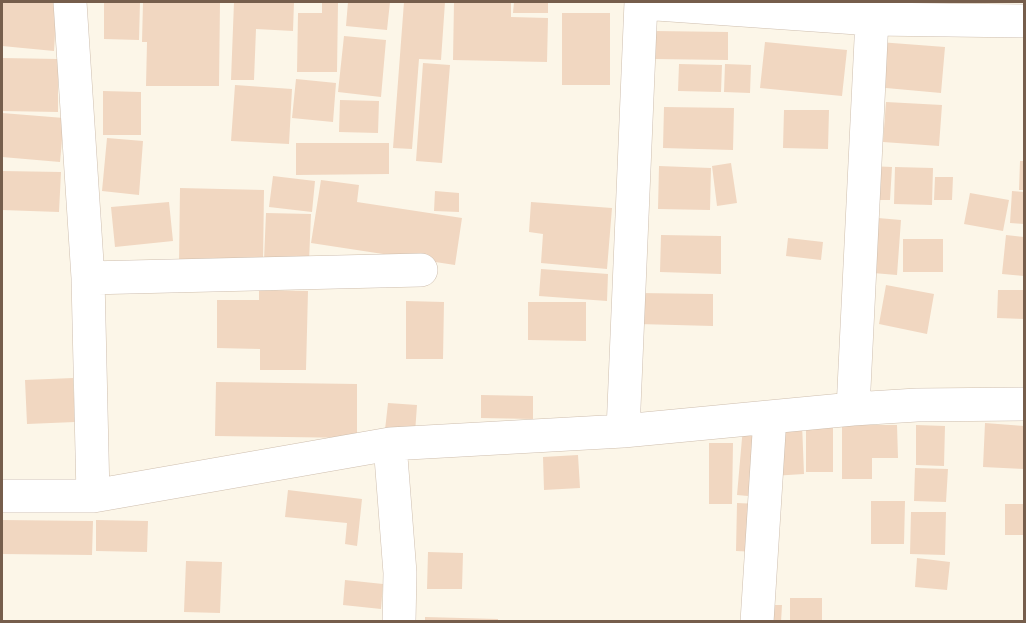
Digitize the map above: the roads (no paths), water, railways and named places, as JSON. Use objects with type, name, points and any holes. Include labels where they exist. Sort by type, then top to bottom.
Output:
[{"type":"street","points":[[70,2],[88,278],[93,496]]},
{"type":"street","points":[[623,431],[642,2],[872,19],[1024,21]]},
{"type":"street","points":[[853,408],[872,19]]},
{"type":"street","points":[[88,278],[422,270]]},
{"type":"street","points":[[2,496],[93,496],[390,444],[623,431],[853,408],[1024,404]]},
{"type":"street","points":[[757,621],[770,417]]},
{"type":"street","points":[[390,444],[400,573],[399,621]]}]
